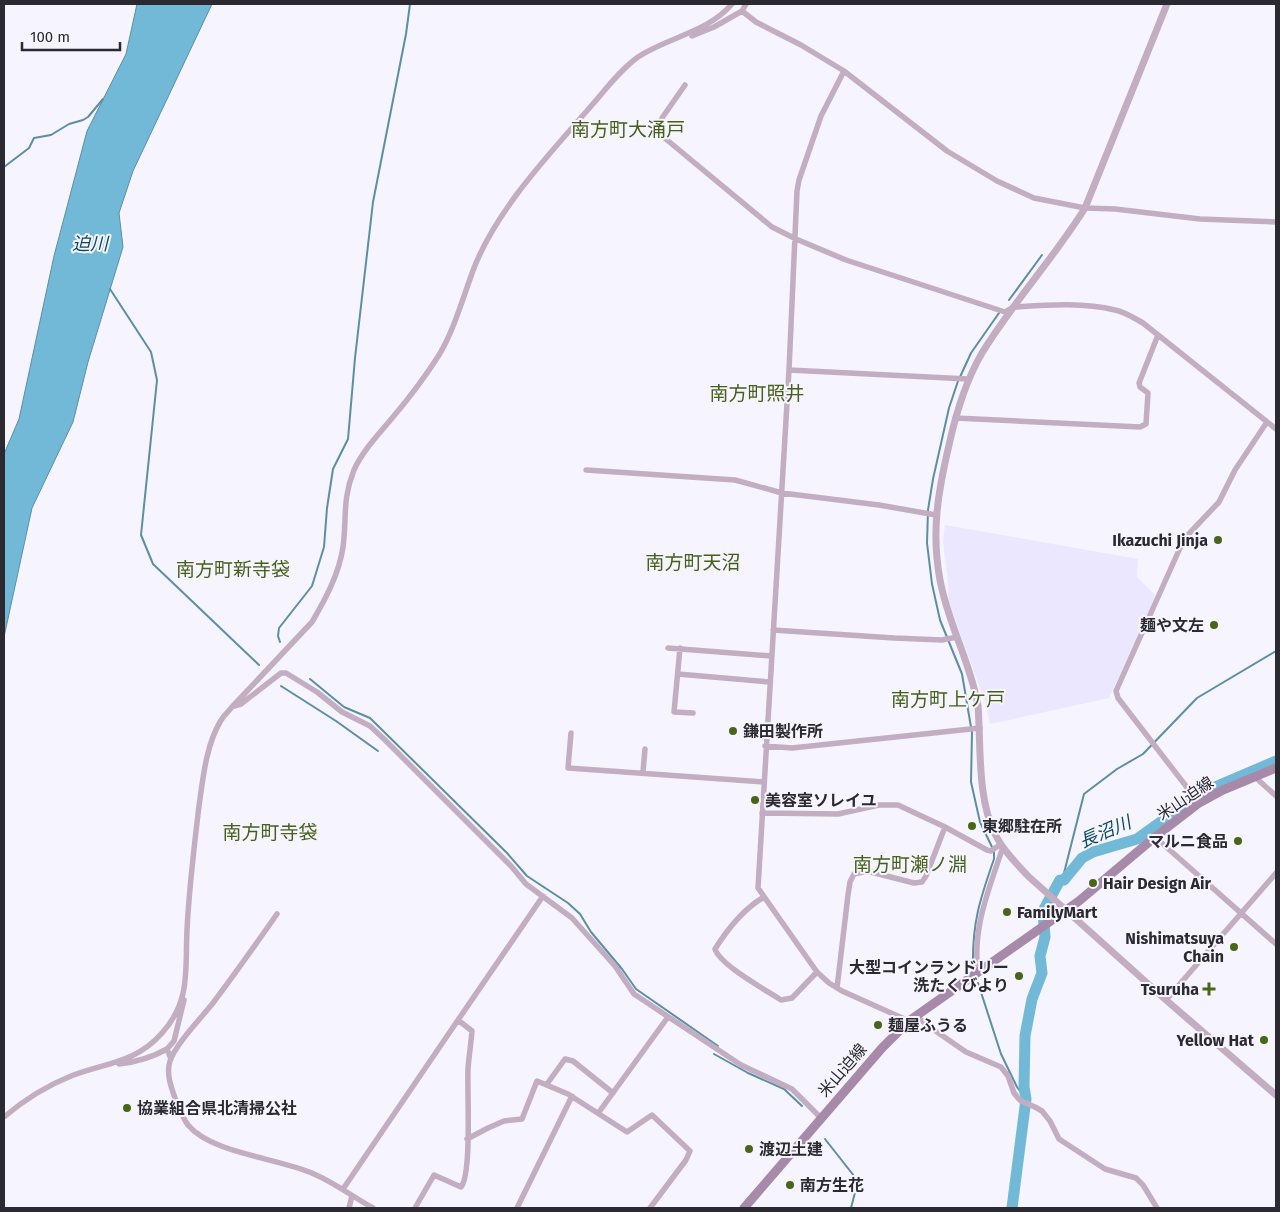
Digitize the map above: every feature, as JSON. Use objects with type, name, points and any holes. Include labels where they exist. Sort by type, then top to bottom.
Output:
[{"type":"main road","name":"米山迫線","points":[[744,1208],[882,1048],[913,1018],[1067,910],[1155,837],[1197,799],[1276,768]]},
{"type":"street","points":[[114,1064],[140,1061],[156,1056],[167,1049],[174,1041],[180,1021],[186,986],[187,930],[192,865],[205,769],[218,726],[232,707],[312,622],[322,606],[330,590],[341,558],[345,495],[355,468],[367,447],[413,394],[440,353],[452,329],[475,267],[502,216],[518,192],[620,74],[636,59],[646,52],[708,24],[732,4]]},
{"type":"street","points":[[682,36],[693,36],[702,33],[742,11],[746,4]]},
{"type":"street","points":[[978,973],[976,940],[980,916],[998,848],[985,806],[974,729],[975,692],[951,638],[930,514],[940,486],[962,379],[1073,228],[1085,208],[1167,4]]},
{"type":"street","points":[[742,11],[756,22],[844,71],[947,151],[990,177],[1034,198],[1085,208],[1115,209],[1200,219],[1276,222]]},
{"type":"street","points":[[844,71],[821,116],[799,180],[758,888],[817,972],[829,983],[837,988],[913,1018],[966,1052],[1001,1067],[1008,1076],[1014,1093],[1025,1103],[1042,1111],[1050,1121],[1059,1140],[1105,1169],[1136,1178],[1157,1208]]},
{"type":"street","points":[[685,85],[662,118],[660,123],[661,135],[772,227],[846,260],[1005,312],[1014,307],[1087,306],[1116,310],[1143,323],[1276,429]]},
{"type":"street","points":[[955,418],[1140,427],[1146,424],[1148,393],[1140,388],[1139,383],[1158,335]]},
{"type":"street","points":[[789,370],[962,379]]},
{"type":"street","points":[[1197,799],[1118,698],[1116,691],[1184,538],[1218,502],[1235,470],[1267,422]]},
{"type":"street","points":[[586,470],[735,480],[782,493],[930,514]]},
{"type":"street","points":[[773,630],[894,638],[951,638]]},
{"type":"street","points":[[668,648],[771,656]]},
{"type":"street","points":[[680,648],[674,712],[693,713]]},
{"type":"street","points":[[232,707],[240,704],[281,673],[290,674],[342,712],[370,726],[511,866],[522,880],[572,918],[582,928],[615,966],[634,994],[741,1066],[792,1089],[820,1120]]},
{"type":"street","points":[[678,674],[769,682]]},
{"type":"street","points":[[766,746],[792,748],[974,729]]},
{"type":"street","points":[[571,733],[568,768],[764,782]]},
{"type":"street","points":[[643,772],[645,749]]},
{"type":"street","points":[[1255,777],[1276,796]]},
{"type":"street","points":[[762,813],[838,814],[879,805],[898,805],[945,827],[976,845],[998,848],[1166,1000],[1276,1095]]},
{"type":"street","points":[[837,988],[848,895],[852,878],[857,872],[867,871],[914,883],[922,882],[945,827]]},
{"type":"street","points":[[1155,837],[1276,944]]},
{"type":"street","points":[[1166,1000],[1276,873]]},
{"type":"street","points":[[343,1189],[543,896]]},
{"type":"street","points":[[764,897],[755,903],[720,941],[715,949],[717,955],[728,965],[781,1000],[792,998],[817,972]]},
{"type":"street","points":[[277,914],[230,981],[176,1049],[171,1059],[169,1074],[172,1088],[182,1116],[199,1136],[213,1143],[288,1164],[309,1172],[343,1189],[373,1208]]},
{"type":"street","points":[[4,1117],[28,1098],[50,1086],[72,1076],[114,1064],[134,1055],[152,1043],[162,1034],[176,1012],[186,986]]},
{"type":"street","points":[[599,1112],[668,1017]]},
{"type":"street","points":[[415,1208],[434,1174],[461,1187],[465,1183],[468,1069],[472,1031],[458,1020]]},
{"type":"street","points":[[167,1049],[171,1059]]},
{"type":"street","points":[[547,1084],[565,1059],[574,1061],[613,1092]]},
{"type":"street","points":[[467,1139],[504,1121],[522,1119],[537,1081],[572,1096],[627,1132],[652,1115],[690,1151],[686,1160],[650,1208]]},
{"type":"street","points":[[517,1208],[572,1096]]},
{"type":"street","points":[[349,1208],[352,1196]]},
{"type":"shaded area","points":[[945,525],[1138,559],[1137,577],[1155,595],[1109,698],[990,724],[985,702],[949,602],[943,541]]},
{"type":"water","name":"迫川","points":[[137,4],[212,4],[133,171],[119,213],[123,247],[88,362],[73,422],[32,508],[4,637],[4,454],[19,419],[54,256],[87,131],[126,54]]},
{"type":"waterway","points":[[280,642],[278,636],[279,628],[312,586],[324,547],[333,469],[348,439],[355,358],[373,202],[406,34],[410,4]]},
{"type":"waterway","points":[[4,167],[29,148],[34,138],[51,135],[69,124],[83,120],[88,117],[103,99]]},
{"type":"waterway","points":[[1009,300],[1042,255]]},
{"type":"waterway","points":[[110,289],[151,352],[157,380],[141,535],[153,564],[259,665]]},
{"type":"waterway","points":[[960,377],[971,353],[999,313]]},
{"type":"waterway","points":[[958,381],[949,408],[933,479],[928,510],[927,543],[932,584],[940,620],[962,674],[972,733],[971,782],[980,822],[992,847]]},
{"type":"waterway","points":[[1060,880],[1064,873],[1084,794],[1117,769],[1143,754],[1197,698],[1276,651]]},
{"type":"waterway","points":[[310,679],[344,707],[370,718],[507,853],[527,876],[568,903],[580,914],[591,932],[636,989],[718,1046]]},
{"type":"waterway","points":[[281,686],[336,721],[378,751]]},
{"type":"waterway","name":"長沼川","points":[[1012,1208],[1026,1099],[1024,1087],[1025,1036],[1032,999],[1042,973],[1040,956],[1045,937],[1043,911],[1060,880],[1064,880],[1082,858],[1093,852],[1137,839],[1201,793],[1276,761]]},
{"type":"waterway","points":[[973,967],[976,924],[981,899],[994,859],[994,852]]},
{"type":"waterway","points":[[978,983],[1001,1054],[1017,1087],[1026,1099]]},
{"type":"waterway","points":[[714,1054],[748,1073],[784,1089],[802,1106]]},
{"type":"waterway","points":[[825,1139],[858,1181],[851,1208]]},
{"type":"place","name":"Ikazuchi Jinja","points":[[1218,540]]},
{"type":"place","name":"麺や文左","points":[[1214,625]]},
{"type":"place","name":"鎌田製作所","points":[[733,731]]},
{"type":"place","name":"美容室ソレイユ","points":[[755,800]]},
{"type":"place","name":"東郷駐在所","points":[[972,826]]},
{"type":"place","name":"マルニ食品","points":[[1238,841]]},
{"type":"place","name":"Hair Design Air","points":[[1093,883]]},
{"type":"place","name":"FamilyMart","points":[[1007,912]]},
{"type":"place","name":"Nishimatsuya Chain","points":[[1234,947]]},
{"type":"place","name":"大型コインランドリー 洗たくびより","points":[[1019,976]]},
{"type":"place","name":"Tsuruha","points":[[1209,989]]},
{"type":"place","name":"麺屋ふうる","points":[[878,1025]]},
{"type":"place","name":"Yellow Hat","points":[[1264,1040]]},
{"type":"place","name":"協業組合県北清掃公社","points":[[127,1108]]},
{"type":"place","name":"渡辺土建","points":[[749,1149]]},
{"type":"place","name":"南方生花","points":[[790,1185]]},
{"type":"district","name":"南方町大涌戸","points":[[628,129]]},
{"type":"district","name":"南方町照井","points":[[757,393]]},
{"type":"district","name":"南方町天沼","points":[[693,562]]},
{"type":"district","name":"南方町新寺袋","points":[[233,569]]},
{"type":"district","name":"南方町上ケ戸","points":[[948,699]]},
{"type":"district","name":"南方町寺袋","points":[[270,832]]},
{"type":"district","name":"南方町瀬ノ淵","points":[[910,864]]}]
